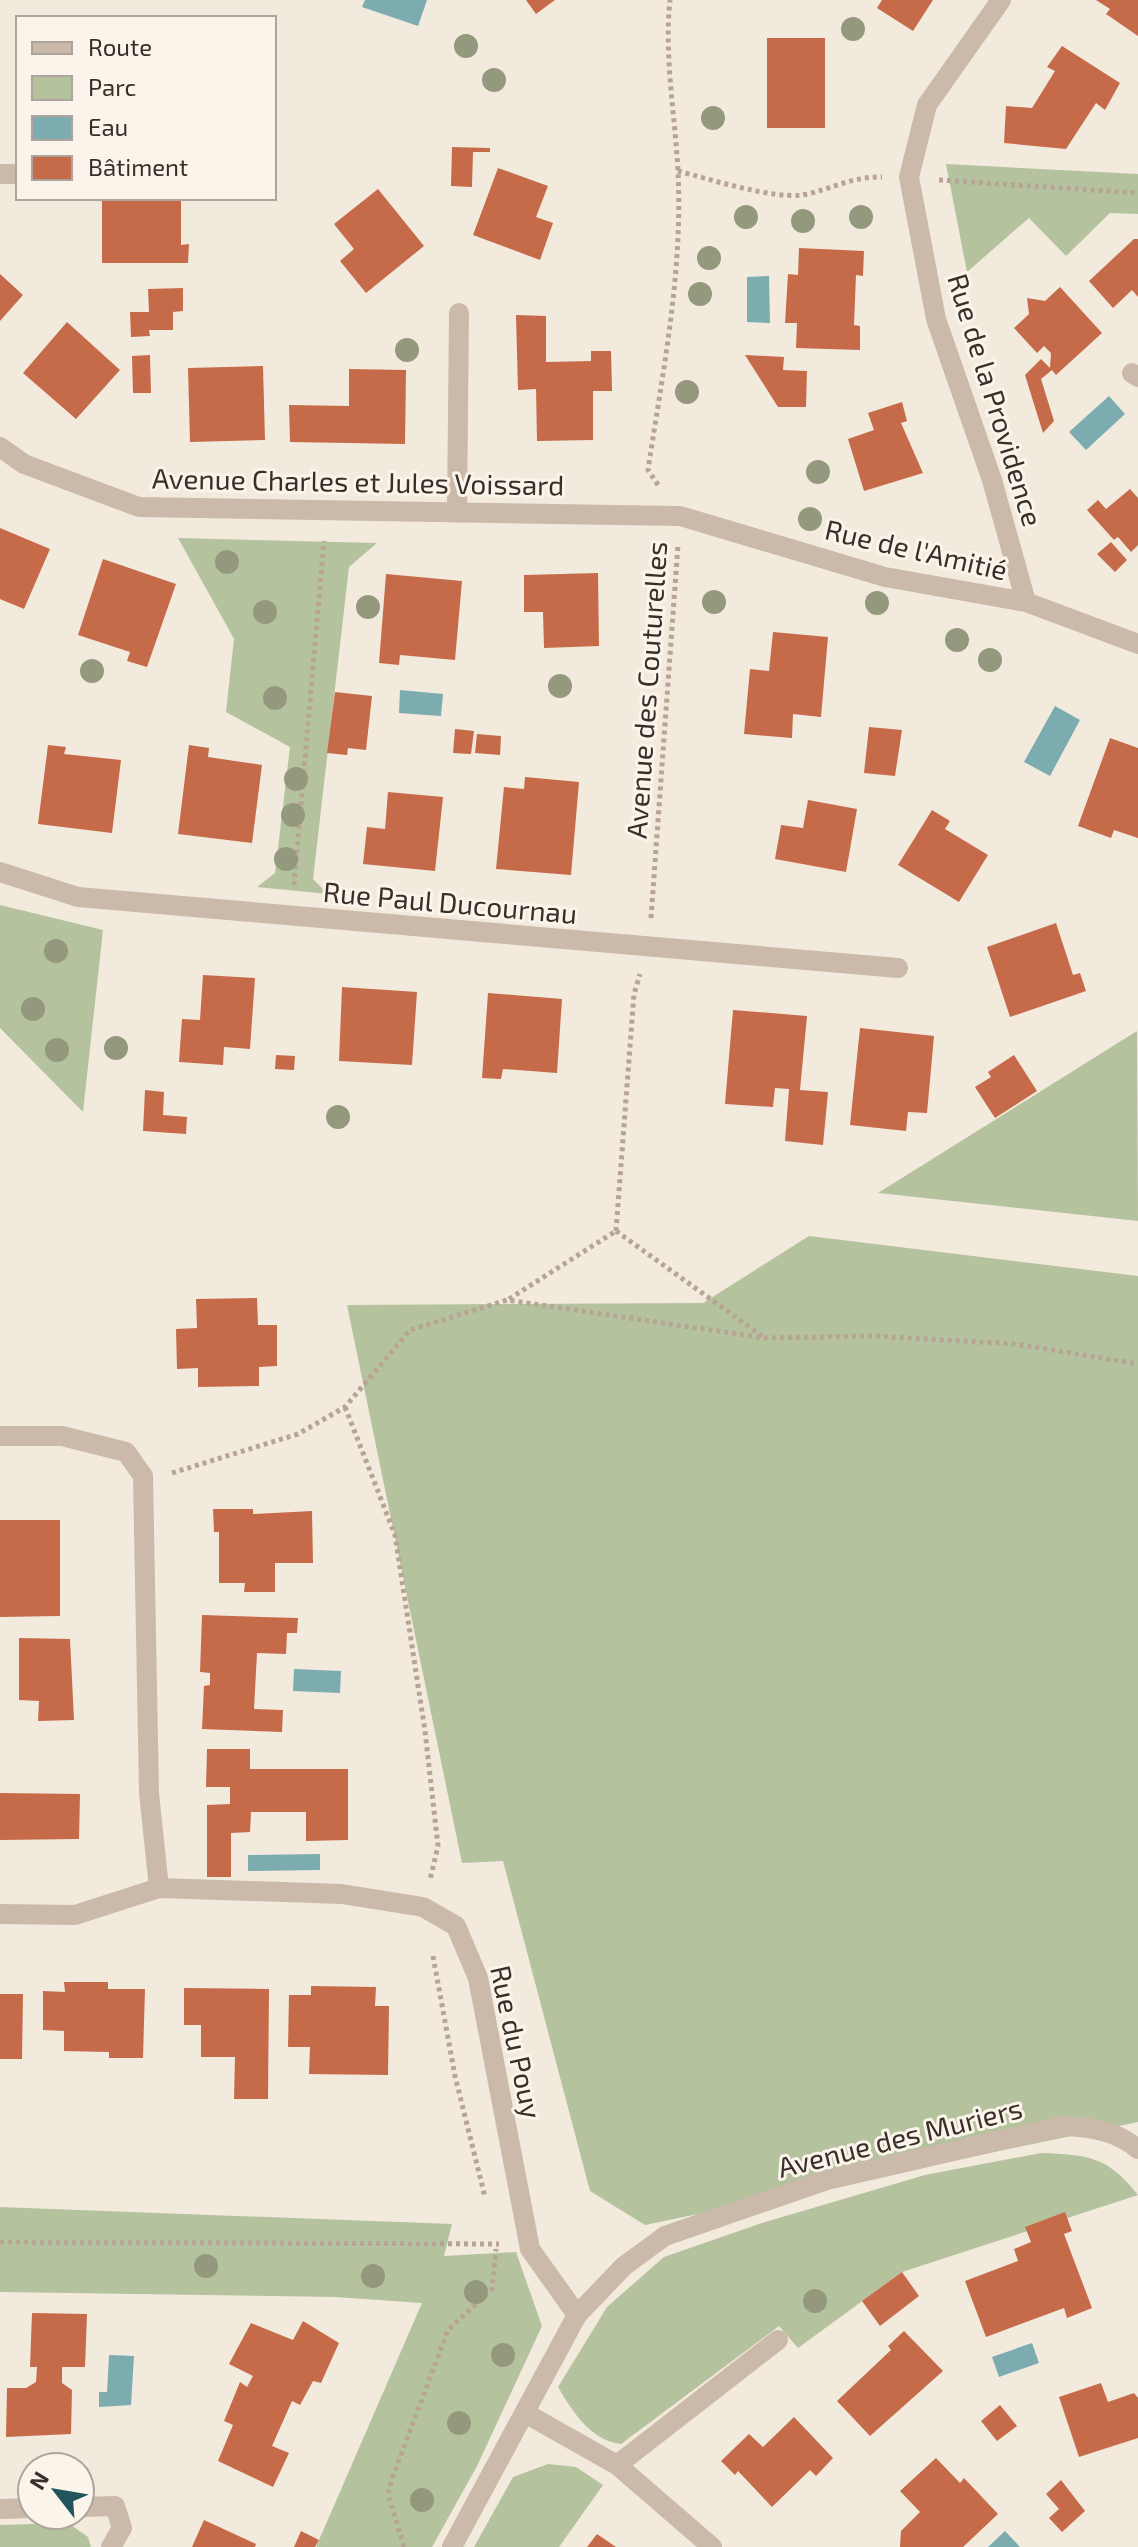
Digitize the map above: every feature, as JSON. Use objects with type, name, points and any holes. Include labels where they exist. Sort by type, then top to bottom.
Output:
[{"type":"street","name":"Rue de la Providence","points":[[1001,0],[927,105],[909,177],[936,319],[992,480],[1026,602]]},
{"type":"street","points":[[457,513],[459,313]]},
{"type":"street","name":"Avenue Charles et Jules Voissard","points":[[0,447],[24,464],[139,507],[680,516]]},
{"type":"street","name":"Rue de l'Amitié","points":[[680,516],[885,577],[1026,602],[1138,644]]},
{"type":"street","name":"Rue Paul Ducournau","points":[[0,872],[78,897],[291,918],[898,968]]},
{"type":"street","points":[[0,1436],[62,1436],[126,1452],[143,1476],[149,1793],[159,1888]]},
{"type":"street","name":"Rue du Pouy","points":[[0,1914],[75,1915],[159,1888],[342,1894],[423,1907],[456,1926],[478,1978],[530,2249],[577,2315]]},
{"type":"street","name":"Avenue des Muriers","points":[[452,2547],[577,2315],[624,2266],[665,2236],[827,2180],[1063,2126],[1091,2127],[1124,2138],[1138,2149]]},
{"type":"street","points":[[617,2465],[778,2340]]},
{"type":"street","points":[[525,2413],[617,2465],[712,2547]]},
{"type":"street","points":[[96,2507],[115,2506],[122,2528],[111,2547]]},
{"type":"path","name":"Avenue des Couturelles","points":[[616,1231],[634,994],[649,948],[680,516],[648,470],[676,283],[678,171],[671,120],[670,0]]},
{"type":"path","points":[[678,171],[747,188],[800,195],[859,176],[1138,193]]},
{"type":"path","points":[[291,918],[327,512]]},
{"type":"path","points":[[143,1476],[180,1472],[298,1434],[345,1407],[410,1330],[507,1300],[616,1231],[765,1338]]},
{"type":"path","points":[[507,1300],[765,1338],[874,1336],[1016,1344],[1138,1364]]},
{"type":"path","points":[[345,1407],[395,1535],[425,1731],[438,1846],[423,1907],[455,2076],[485,2198]]},
{"type":"path","points":[[404,2547],[388,2494],[393,2476],[448,2330],[492,2289],[497,2244],[493,2228]]},
{"type":"path","points":[[0,2242],[497,2244]]},
{"type":"green space","points":[[946,164],[1138,174],[1138,214],[1110,213],[1066,256],[1029,218],[967,272]]},
{"type":"green space","points":[[178,538],[377,543],[349,567],[313,879],[328,894],[257,887],[275,873],[290,747],[226,712],[234,639]]},
{"type":"green space","points":[[0,905],[103,930],[83,1112],[0,1028]]},
{"type":"green space","points":[[1137,1031],[1138,1221],[878,1193]]},
{"type":"green space","points":[[809,1236],[1138,1276],[1138,2122],[645,2225],[590,2191],[503,1861],[462,1863],[347,1305],[703,1303]]},
{"type":"green space","points":[[1041,2153],[1096,2160],[1117,2172],[1138,2195],[902,2272],[798,2348],[779,2326],[621,2444],[591,2431],[576,2415],[558,2387],[607,2307],[664,2257],[762,2223],[925,2175]]},
{"type":"green space","points":[[0,2207],[452,2224],[444,2256],[516,2252],[542,2326],[477,2466],[432,2547],[316,2547],[422,2303],[335,2297],[0,2292]]},
{"type":"green space","points":[[548,2464],[576,2467],[603,2485],[559,2547],[474,2547],[513,2477]]},
{"type":"green space","points":[[0,2525],[16,2525],[16,2531],[79,2531],[88,2537],[91,2547],[0,2547]]},
{"type":"water","points":[[365,0],[427,0],[418,26],[362,7]]},
{"type":"water","points":[[769,276],[770,323],[747,322],[747,277]]},
{"type":"water","points":[[1109,396],[1125,414],[1086,450],[1069,432]]},
{"type":"water","points":[[400,690],[443,694],[441,716],[399,713]]},
{"type":"water","points":[[1055,706],[1080,720],[1050,776],[1024,762]]},
{"type":"water","points":[[294,1669],[341,1671],[340,1693],[293,1691]]},
{"type":"water","points":[[320,1854],[320,1870],[248,1871],[248,1855]]},
{"type":"water","points":[[1032,2343],[1039,2363],[999,2377],[992,2357]]},
{"type":"water","points":[[109,2355],[134,2356],[131,2405],[99,2407],[99,2392],[107,2392]]},
{"type":"water","points":[[1005,2531],[1020,2547],[988,2547]]},
{"type":"building","points":[[526,0],[555,0],[536,14]]},
{"type":"building","points":[[882,0],[933,0],[913,31],[877,8]]},
{"type":"building","points":[[1096,0],[1138,0],[1138,36],[1106,14],[1110,9]]},
{"type":"building","points":[[767,38],[825,38],[825,128],[767,128]]},
{"type":"building","points":[[1062,46],[1120,83],[1105,110],[1096,103],[1066,149],[1004,143],[1006,106],[1032,108],[1055,71],[1047,67]]},
{"type":"building","points":[[452,147],[490,148],[490,152],[473,152],[472,187],[451,186]]},
{"type":"building","points":[[498,168],[548,186],[536,217],[553,223],[540,260],[473,235]]},
{"type":"building","points":[[378,189],[424,246],[366,293],[340,261],[354,249],[334,224]]},
{"type":"building","points":[[102,200],[181,200],[181,245],[189,244],[188,263],[102,263]]},
{"type":"building","points":[[1134,239],[1138,239],[1138,297],[1132,290],[1113,308],[1089,281]]},
{"type":"building","points":[[799,248],[864,251],[863,276],[856,275],[854,325],[860,326],[860,350],[796,348],[797,323],[785,323],[788,274],[798,275]]},
{"type":"building","points":[[0,274],[23,295],[0,321]]},
{"type":"building","points":[[1060,287],[1102,333],[1056,375],[1052,370],[1041,379],[1054,421],[1043,433],[1025,375],[1041,359],[1050,368],[1051,353],[1044,346],[1037,353],[1014,328],[1029,314],[1027,298],[1045,301]]},
{"type":"building","points":[[183,288],[183,311],[173,312],[173,330],[149,330],[150,336],[131,337],[130,312],[149,312],[148,289]]},
{"type":"building","points":[[516,315],[546,316],[546,362],[591,361],[591,351],[611,351],[612,391],[593,391],[593,440],[537,441],[536,389],[518,390]]},
{"type":"building","points":[[67,322],[120,370],[76,419],[23,373]]},
{"type":"building","points":[[150,355],[151,393],[133,393],[132,356]]},
{"type":"building","points":[[745,355],[784,357],[783,370],[807,371],[806,407],[778,407]]},
{"type":"building","points":[[263,366],[265,440],[190,442],[188,368]]},
{"type":"building","points":[[349,369],[406,370],[405,444],[290,442],[289,405],[349,406]]},
{"type":"building","points":[[902,402],[907,421],[901,423],[923,473],[864,491],[848,439],[874,430],[868,413]]},
{"type":"building","points":[[1130,489],[1138,498],[1138,545],[1131,552],[1118,537],[1114,540],[1087,510],[1098,500],[1106,509]]},
{"type":"building","points":[[0,528],[50,549],[24,609],[0,599]]},
{"type":"building","points":[[1111,542],[1127,560],[1115,572],[1097,554]]},
{"type":"building","points":[[103,559],[176,584],[147,667],[127,661],[130,652],[78,635]]},
{"type":"building","points":[[598,573],[599,646],[544,648],[543,612],[524,612],[524,575]]},
{"type":"building","points":[[386,574],[462,581],[455,660],[400,655],[399,665],[379,663]]},
{"type":"building","points":[[773,632],[828,637],[821,717],[793,714],[792,738],[744,734],[750,669],[769,671]]},
{"type":"building","points":[[335,692],[372,696],[366,750],[348,748],[347,755],[327,753]]},
{"type":"building","points":[[869,727],[902,730],[895,776],[864,773]]},
{"type":"building","points":[[455,729],[474,731],[471,754],[453,753]]},
{"type":"building","points":[[477,734],[501,736],[500,755],[475,753]]},
{"type":"building","points":[[1110,738],[1138,748],[1138,838],[1114,830],[1111,838],[1078,826]]},
{"type":"building","points":[[48,745],[66,747],[64,754],[121,760],[112,833],[38,824]]},
{"type":"building","points":[[189,745],[209,748],[208,757],[262,765],[252,843],[178,834]]},
{"type":"building","points":[[525,777],[579,782],[571,875],[496,869],[504,787],[524,789]]},
{"type":"building","points":[[388,792],[443,797],[435,871],[363,864],[367,827],[385,829]]},
{"type":"building","points":[[808,800],[857,809],[846,872],[775,859],[781,825],[803,828]]},
{"type":"building","points":[[932,810],[950,821],[945,829],[988,855],[959,902],[898,865]]},
{"type":"building","points":[[1056,923],[1073,975],[1080,973],[1086,991],[1010,1017],[987,947]]},
{"type":"building","points":[[203,975],[255,978],[250,1049],[224,1047],[223,1065],[179,1062],[182,1019],[200,1020]]},
{"type":"building","points":[[342,987],[417,992],[412,1065],[339,1061]]},
{"type":"building","points":[[488,993],[562,999],[557,1073],[503,1069],[501,1079],[482,1078]]},
{"type":"building","points":[[733,1010],[807,1016],[800,1090],[828,1092],[823,1145],[785,1141],[789,1089],[775,1088],[773,1107],[725,1104]]},
{"type":"building","points":[[860,1028],[934,1036],[927,1113],[908,1112],[906,1131],[850,1125]]},
{"type":"building","points":[[276,1055],[295,1056],[294,1070],[275,1069]]},
{"type":"building","points":[[1014,1055],[1037,1091],[995,1118],[975,1087],[991,1077],[988,1072]]},
{"type":"building","points":[[145,1090],[164,1092],[163,1115],[187,1117],[186,1134],[143,1131]]},
{"type":"building","points":[[257,1298],[258,1325],[277,1325],[277,1366],[259,1367],[259,1386],[198,1387],[198,1368],[177,1369],[176,1329],[197,1328],[196,1299]]},
{"type":"building","points":[[213,1509],[253,1509],[253,1514],[312,1511],[313,1563],[275,1563],[275,1592],[244,1592],[245,1583],[219,1583],[219,1532],[214,1532]]},
{"type":"building","points":[[0,1520],[60,1520],[60,1616],[0,1617]]},
{"type":"building","points":[[202,1615],[298,1618],[297,1633],[287,1633],[286,1654],[257,1653],[254,1709],[283,1710],[282,1732],[202,1729],[204,1686],[210,1685],[210,1673],[200,1672]]},
{"type":"building","points":[[19,1638],[70,1639],[74,1720],[38,1721],[39,1701],[19,1700]]},
{"type":"building","points":[[207,1749],[250,1749],[250,1769],[348,1769],[348,1840],[306,1841],[306,1812],[251,1812],[250,1832],[231,1833],[231,1877],[207,1877],[207,1805],[230,1804],[230,1787],[206,1787]]},
{"type":"building","points":[[0,1793],[80,1794],[79,1839],[0,1840]]},
{"type":"building","points":[[64,1982],[108,1982],[108,1989],[145,1989],[143,2058],[109,2058],[109,2052],[64,2051],[64,2031],[43,2030],[43,1991],[65,1992]]},
{"type":"building","points":[[311,1986],[376,1987],[375,2006],[389,2006],[388,2075],[309,2074],[310,2047],[288,2047],[289,1995],[311,1995]]},
{"type":"building","points":[[184,1988],[269,1989],[268,2099],[234,2099],[235,2057],[201,2057],[201,2025],[184,2025]]},
{"type":"building","points":[[0,1994],[23,1994],[22,2059],[0,2059]]},
{"type":"building","points":[[1065,2212],[1072,2231],[1064,2234],[1092,2308],[1067,2318],[1064,2308],[986,2337],[965,2281],[1018,2261],[1014,2249],[1031,2242],[1025,2227]]},
{"type":"building","points":[[902,2272],[919,2296],[880,2326],[862,2301]]},
{"type":"building","points":[[32,2313],[87,2314],[85,2367],[62,2367],[62,2383],[72,2390],[71,2434],[6,2437],[7,2388],[26,2388],[36,2382],[37,2367],[30,2367]]},
{"type":"building","points":[[303,2321],[339,2343],[321,2383],[313,2381],[300,2405],[292,2401],[272,2446],[289,2453],[273,2487],[218,2461],[233,2425],[224,2421],[240,2382],[247,2387],[253,2376],[229,2364],[251,2323],[293,2340]]},
{"type":"building","points":[[904,2331],[943,2371],[870,2436],[837,2401],[891,2350],[888,2346]]},
{"type":"building","points":[[1101,2383],[1108,2402],[1134,2393],[1138,2398],[1138,2438],[1079,2457],[1059,2397]]},
{"type":"building","points":[[1000,2405],[1017,2426],[997,2441],[981,2421]]},
{"type":"building","points":[[794,2417],[833,2458],[816,2476],[810,2470],[772,2507],[738,2471],[735,2475],[721,2461],[749,2434],[763,2447]]},
{"type":"building","points":[[936,2458],[960,2483],[964,2478],[998,2514],[963,2547],[900,2547],[901,2531],[920,2512],[900,2491]]},
{"type":"building","points":[[1061,2480],[1085,2511],[1062,2532],[1049,2518],[1059,2509],[1046,2494]]},
{"type":"building","points":[[204,2520],[256,2544],[255,2547],[192,2547]]},
{"type":"building","points":[[301,2531],[319,2540],[315,2547],[294,2547]]},
{"type":"building","points":[[597,2534],[616,2547],[587,2547]]}]
